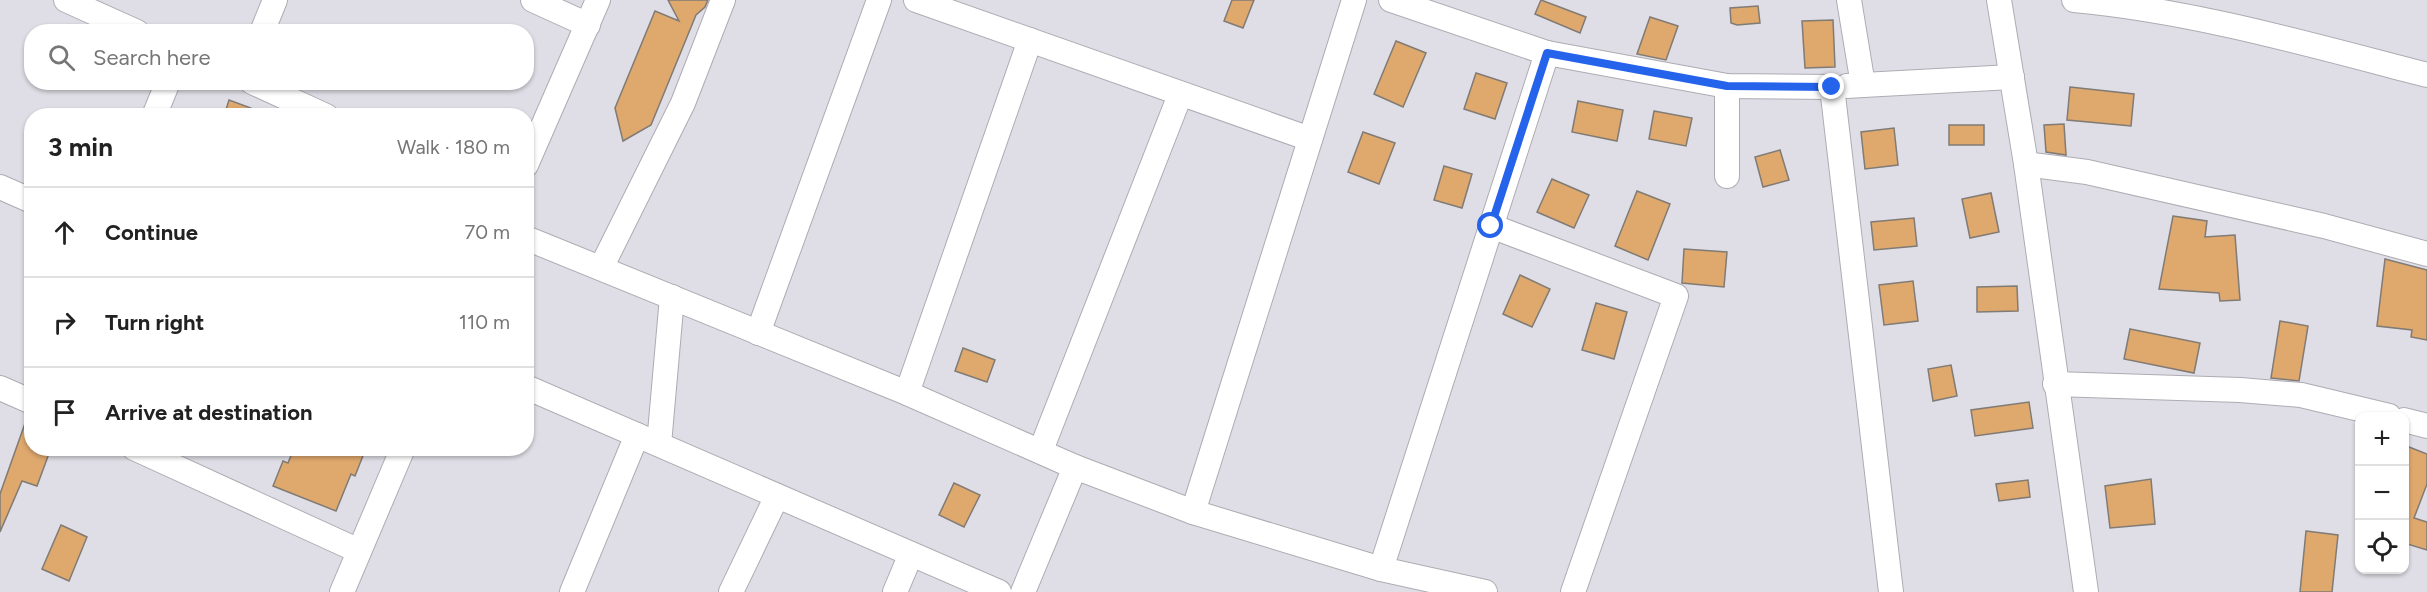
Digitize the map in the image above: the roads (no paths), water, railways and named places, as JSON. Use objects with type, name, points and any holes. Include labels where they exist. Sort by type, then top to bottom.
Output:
[{"type":"street","points":[[66,0],[119,24]]},
{"type":"street","points":[[265,24],[275,0]]},
{"type":"street","points":[[532,0],[588,24]]},
{"type":"street","points":[[534,147],[598,0]]},
{"type":"street","points":[[601,268],[683,103],[723,0]]},
{"type":"street","points":[[758,333],[879,0]]},
{"type":"street","points":[[916,0],[1310,139]]},
{"type":"street","points":[[1193,512],[1354,0]]},
{"type":"street","points":[[1391,0],[1547,53],[1727,86],[1832,87],[2012,77]]},
{"type":"street","points":[[1849,0],[1863,85]]},
{"type":"street","points":[[1999,0],[2026,164],[2055,384],[2086,592]]},
{"type":"street","points":[[2074,0],[2105,3],[2271,34],[2427,75]]},
{"type":"street","points":[[907,393],[1030,40]]},
{"type":"street","points":[[1381,569],[1547,53]]},
{"type":"street","points":[[1727,86],[1727,176]]},
{"type":"street","points":[[1832,87],[1891,592]]},
{"type":"street","points":[[157,108],[165,90]]},
{"type":"street","points":[[269,90],[309,108]]},
{"type":"street","points":[[1041,450],[1180,95]]},
{"type":"street","points":[[2026,164],[2098,175],[2324,226],[2427,254]]},
{"type":"street","points":[[0,187],[24,198]]},
{"type":"street","points":[[1491,226],[1676,296],[1573,592]]},
{"type":"street","points":[[534,241],[907,393],[1041,450],[1075,467],[1193,512],[1381,569],[1485,592]]},
{"type":"street","points":[[659,444],[672,297]]},
{"type":"street","points":[[2055,384],[2229,389],[2301,395],[2369,412]]},
{"type":"street","points":[[0,388],[24,398]]},
{"type":"street","points":[[534,390],[999,592]]},
{"type":"street","points":[[2409,421],[2427,426]]},
{"type":"street","points":[[572,592],[637,435]]},
{"type":"street","points":[[151,456],[358,551]]},
{"type":"street","points":[[342,592],[400,456]]},
{"type":"street","points":[[1023,592],[1075,467]]},
{"type":"street","points":[[731,592],[777,496]]},
{"type":"street","points":[[895,592],[911,554]]}]
